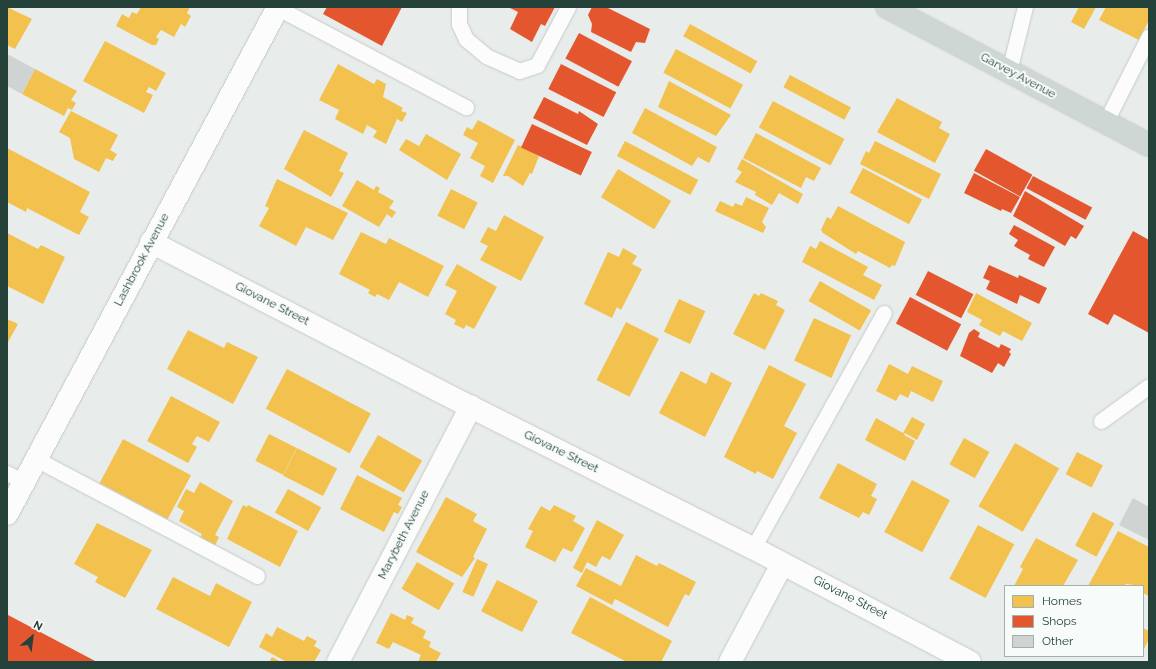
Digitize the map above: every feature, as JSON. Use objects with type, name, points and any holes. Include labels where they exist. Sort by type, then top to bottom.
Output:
[{"type":"main road","name":"Garvey Avenue","points":[[887,7],[1149,145]]},
{"type":"street","name":"Lashbrook Avenue","points":[[7,514],[16,477],[36,459],[277,7]]},
{"type":"street","name":"Giovane Street","points":[[151,242],[470,407],[753,548],[970,662]]},
{"type":"street","name":"Marybeth Avenue","points":[[338,662],[470,407]]},
{"type":"street","points":[[730,662],[782,564]]},
{"type":"lane","points":[[277,7],[466,107]]},
{"type":"lane","points":[[459,7],[459,24],[466,39],[486,56],[520,71],[537,64],[568,7]]},
{"type":"lane","points":[[1009,71],[1025,7]]},
{"type":"lane","points":[[1105,123],[1149,36]]},
{"type":"lane","points":[[753,548],[884,313]]},
{"type":"lane","points":[[1101,421],[1149,386]]},
{"type":"lane","points":[[36,459],[257,576]]},
{"type":"building: Homes","points":[[7,7],[32,19],[15,49],[7,45]]},
{"type":"building: Homes","points":[[141,7],[190,7],[187,13],[191,16],[185,27],[181,24],[174,37],[161,30],[156,37],[159,39],[156,45],[152,45],[116,26],[122,14],[129,18],[132,12],[137,14]]},
{"type":"building: Homes","points":[[1079,7],[1096,7],[1084,29],[1071,22]]},
{"type":"building: Homes","points":[[1106,7],[1149,7],[1149,20],[1139,40],[1099,20]]},
{"type":"building: Homes","points":[[690,24],[757,61],[751,74],[683,36]]},
{"type":"building: Homes","points":[[105,41],[166,73],[156,91],[149,87],[146,92],[153,95],[144,113],[83,81]]},
{"type":"building: Homes","points":[[676,49],[743,85],[730,109],[663,73]]},
{"type":"building: Homes","points":[[338,64],[374,84],[377,79],[386,84],[383,97],[403,108],[401,111],[407,113],[402,122],[397,119],[386,144],[373,137],[377,131],[367,125],[363,134],[335,119],[339,110],[319,100]]},
{"type":"building: Homes","points":[[35,69],[77,91],[71,100],[76,103],[72,110],[68,108],[64,116],[22,94]]},
{"type":"building: Homes","points":[[790,75],[851,107],[844,120],[783,87]]},
{"type":"building: Homes","points":[[669,81],[731,115],[716,136],[658,107]]},
{"type":"building: Homes","points":[[897,98],[942,122],[939,128],[950,134],[935,163],[877,132]]},
{"type":"building: Homes","points":[[773,101],[845,139],[830,166],[759,127]]},
{"type":"building: Homes","points":[[645,108],[717,147],[709,163],[698,157],[692,166],[632,133]]},
{"type":"building: Homes","points":[[71,111],[118,135],[110,150],[117,154],[113,161],[106,158],[99,172],[74,159],[70,138],[59,132]]},
{"type":"building: Homes","points":[[478,120],[515,140],[493,183],[480,176],[485,166],[470,158],[478,143],[463,135],[467,127],[472,130]]},
{"type":"building: Homes","points":[[304,130],[348,153],[339,171],[344,173],[331,197],[284,169]]},
{"type":"building: Homes","points":[[756,133],[821,168],[814,181],[806,177],[801,188],[743,158]]},
{"type":"building: Homes","points":[[426,134],[461,154],[447,180],[399,150],[406,139],[419,146]]},
{"type":"building: Homes","points":[[625,141],[698,180],[690,195],[617,156]]},
{"type":"building: Homes","points":[[875,141],[941,174],[929,199],[860,164],[866,151],[869,153]]},
{"type":"building: Homes","points":[[518,145],[539,156],[532,174],[530,173],[523,186],[508,176],[503,176]]},
{"type":"building: Homes","points":[[7,148],[90,192],[80,212],[89,217],[79,235],[27,208],[26,212],[7,202]]},
{"type":"building: Homes","points":[[742,159],[803,194],[798,204],[779,193],[772,205],[755,195],[756,192],[735,182],[742,172],[737,169]]},
{"type":"building: Homes","points":[[863,168],[922,199],[909,224],[850,193]]},
{"type":"building: Homes","points":[[618,169],[671,201],[654,229],[601,197]]},
{"type":"building: Homes","points":[[277,179],[348,213],[333,240],[306,227],[296,246],[259,226],[269,208],[265,206]]},
{"type":"building: Homes","points":[[357,180],[374,190],[376,186],[380,188],[378,192],[394,201],[389,208],[396,212],[392,218],[387,214],[379,227],[342,206]]},
{"type":"building: Homes","points":[[451,189],[478,203],[464,229],[437,216]]},
{"type":"building: Homes","points":[[746,197],[769,208],[762,222],[766,227],[763,233],[715,211],[720,201],[733,207],[735,203],[742,206]]},
{"type":"building: Homes","points":[[838,206],[905,242],[895,266],[892,265],[890,268],[858,251],[856,254],[823,233],[821,230],[827,217],[831,219]]},
{"type":"building: Homes","points":[[504,215],[544,237],[521,281],[480,260],[488,246],[480,242],[488,227],[496,231]]},
{"type":"building: Homes","points":[[361,232],[386,244],[389,238],[444,266],[428,297],[399,282],[389,300],[377,294],[375,297],[368,293],[370,290],[339,274]]},
{"type":"building: Homes","points":[[7,233],[38,249],[41,245],[65,257],[43,304],[7,286]]},
{"type":"building: Homes","points":[[820,241],[868,267],[863,275],[882,285],[874,300],[802,262],[810,246],[816,249]]},
{"type":"building: Homes","points":[[623,248],[637,256],[632,264],[642,269],[621,310],[617,307],[612,318],[584,304],[608,252],[619,257]]},
{"type":"building: Homes","points":[[457,264],[497,287],[474,329],[466,325],[464,329],[454,324],[456,320],[445,314],[457,291],[445,285]]},
{"type":"building: Homes","points":[[820,281],[871,311],[860,330],[808,301]]},
{"type":"building: Homes","points":[[754,293],[759,296],[761,293],[778,301],[776,305],[785,310],[765,350],[733,334]]},
{"type":"building: Homes","points":[[976,293],[1032,323],[1022,341],[1003,331],[1000,336],[979,325],[982,320],[967,312]]},
{"type":"building: Homes","points":[[679,299],[705,311],[690,344],[664,332]]},
{"type":"building: Homes","points":[[814,318],[851,335],[831,378],[794,361]]},
{"type":"building: Homes","points":[[7,319],[18,324],[7,344]]},
{"type":"building: Homes","points":[[626,322],[659,339],[629,397],[596,380]]},
{"type":"building: Homes","points":[[188,330],[224,348],[227,342],[258,357],[233,404],[167,369]]},
{"type":"building: Homes","points":[[889,364],[908,374],[912,366],[943,381],[933,402],[911,391],[908,398],[900,394],[896,401],[876,391]]},
{"type":"building: Homes","points":[[769,365],[806,384],[784,426],[797,433],[773,479],[757,471],[756,474],[724,457]]},
{"type":"building: Homes","points":[[287,369],[371,414],[350,453],[266,409]]},
{"type":"building: Homes","points":[[681,371],[706,384],[711,372],[732,383],[705,437],[659,413]]},
{"type":"building: Homes","points":[[171,396],[220,422],[209,442],[197,436],[192,444],[197,447],[188,463],[147,441]]},
{"type":"building: Homes","points":[[912,417],[925,424],[917,440],[905,433],[904,435],[915,441],[905,461],[865,440],[876,418],[903,433]]},
{"type":"building: Homes","points":[[269,434],[297,448],[283,475],[255,461]]},
{"type":"building: Homes","points":[[378,435],[422,460],[404,493],[360,467]]},
{"type":"building: Homes","points":[[964,438],[989,452],[975,478],[949,464]]},
{"type":"building: Homes","points":[[123,439],[191,475],[168,519],[100,483]]},
{"type":"building: Homes","points":[[1015,443],[1059,468],[1023,532],[978,506]]},
{"type":"building: Homes","points":[[297,448],[337,468],[323,496],[283,476]]},
{"type":"building: Homes","points":[[1077,452],[1103,465],[1091,487],[1066,474]]},
{"type":"building: Homes","points":[[838,463],[877,484],[871,496],[877,499],[869,515],[863,512],[859,518],[819,498]]},
{"type":"building: Homes","points":[[357,475],[402,498],[398,505],[402,507],[398,514],[394,512],[384,532],[340,509]]},
{"type":"building: Homes","points":[[912,480],[950,500],[922,552],[884,532]]},
{"type":"building: Homes","points":[[200,482],[233,501],[215,535],[219,537],[213,550],[198,542],[202,534],[179,521],[184,511],[177,507],[186,489],[194,493]]},
{"type":"building: Homes","points":[[288,489],[321,507],[308,531],[275,513]]},
{"type":"building: Homes","points":[[446,497],[477,514],[473,521],[487,529],[473,557],[475,558],[462,577],[416,552]]},
{"type":"building: Homes","points":[[243,505],[247,507],[248,505],[298,531],[280,567],[227,539]]},
{"type":"building: Homes","points":[[554,505],[576,516],[573,521],[585,528],[572,552],[563,548],[555,562],[525,547],[533,531],[528,529],[541,506],[550,511]]},
{"type":"building: Homes","points":[[1093,512],[1114,523],[1096,557],[1075,546]]},
{"type":"building: Homes","points":[[597,520],[624,535],[610,560],[602,556],[596,567],[587,562],[582,573],[573,568]]},
{"type":"building: Homes","points":[[97,523],[152,550],[125,598],[95,582],[98,577],[74,564]]},
{"type":"building: Homes","points":[[978,525],[1014,544],[986,598],[949,579]]},
{"type":"building: Homes","points":[[1118,531],[1149,547],[1149,596],[1144,594],[1144,585],[1089,585]]},
{"type":"building: Homes","points":[[1036,538],[1078,560],[1064,585],[1015,585],[1023,569],[1020,567]]},
{"type":"building: Homes","points":[[636,555],[657,566],[659,563],[696,582],[689,596],[685,594],[668,627],[615,599],[612,605],[576,586],[586,568],[621,586]]},
{"type":"building: Homes","points":[[477,559],[488,564],[473,597],[462,592]]},
{"type":"building: Homes","points":[[417,562],[454,584],[439,610],[402,589]]},
{"type":"building: Homes","points":[[173,577],[210,596],[216,583],[252,602],[229,647],[156,609]]},
{"type":"building: Homes","points":[[497,580],[538,601],[522,632],[481,611]]},
{"type":"building: Homes","points":[[590,597],[672,641],[661,662],[627,662],[571,633]]},
{"type":"building: Homes","points":[[391,613],[405,620],[407,615],[414,618],[411,623],[426,631],[423,638],[431,642],[429,647],[441,653],[436,662],[418,662],[421,655],[393,642],[389,649],[376,643]]},
{"type":"building: Homes","points":[[277,627],[304,641],[307,636],[317,641],[314,646],[321,650],[314,662],[287,662],[259,647],[266,633],[272,637]]},
{"type":"building: Homes","points":[[1144,628],[1149,631],[1149,639],[1144,649]]},
{"type":"building: Homes","points":[[272,657],[281,662],[269,662]]},
{"type":"building: Shops","points":[[327,7],[402,7],[382,46],[323,14]]},
{"type":"building: Shops","points":[[508,7],[555,7],[545,26],[541,24],[532,42],[510,29],[518,12]]},
{"type":"building: Shops","points":[[592,7],[606,7],[650,29],[645,43],[636,42],[631,52],[591,32],[592,24],[588,15]]},
{"type":"building: Shops","points":[[579,33],[632,61],[618,87],[565,59]]},
{"type":"building: Shops","points":[[561,64],[616,92],[604,117],[548,89]]},
{"type":"building: Shops","points":[[544,97],[578,114],[579,111],[598,124],[587,145],[533,118]]},
{"type":"building: Shops","points":[[532,124],[592,152],[581,175],[521,148]]},
{"type":"building: Shops","points":[[986,149],[1032,175],[1020,197],[974,171]]},
{"type":"building: Shops","points":[[974,173],[1020,197],[1011,213],[1002,209],[1001,211],[964,193]]},
{"type":"building: Shops","points":[[1033,176],[1092,207],[1086,220],[1026,188]]},
{"type":"building: Shops","points":[[1025,191],[1084,226],[1076,239],[1071,236],[1065,246],[1013,216]]},
{"type":"building: Shops","points":[[1014,225],[1055,247],[1044,267],[1028,259],[1030,255],[1014,246],[1018,240],[1009,234]]},
{"type":"building: Shops","points":[[1133,231],[1149,240],[1149,333],[1114,314],[1108,325],[1088,314]]},
{"type":"building: Shops","points":[[989,265],[1018,278],[1019,275],[1047,288],[1039,304],[1020,295],[1017,304],[986,289],[990,281],[983,278]]},
{"type":"building: Shops","points":[[928,271],[973,294],[961,318],[916,295]]},
{"type":"building: Shops","points":[[910,297],[961,324],[947,351],[896,323]]},
{"type":"building: Shops","points":[[974,329],[980,333],[978,337],[999,348],[1001,344],[1011,349],[1009,352],[1011,354],[1004,367],[998,363],[992,373],[960,356],[969,333]]},
{"type":"building: Shops","points":[[8,615],[97,662],[7,662]]},
{"type":"building: Other","points":[[7,54],[35,69],[22,94],[7,86]]},
{"type":"building: Other","points":[[1133,498],[1149,507],[1149,540],[1119,525]]}]
